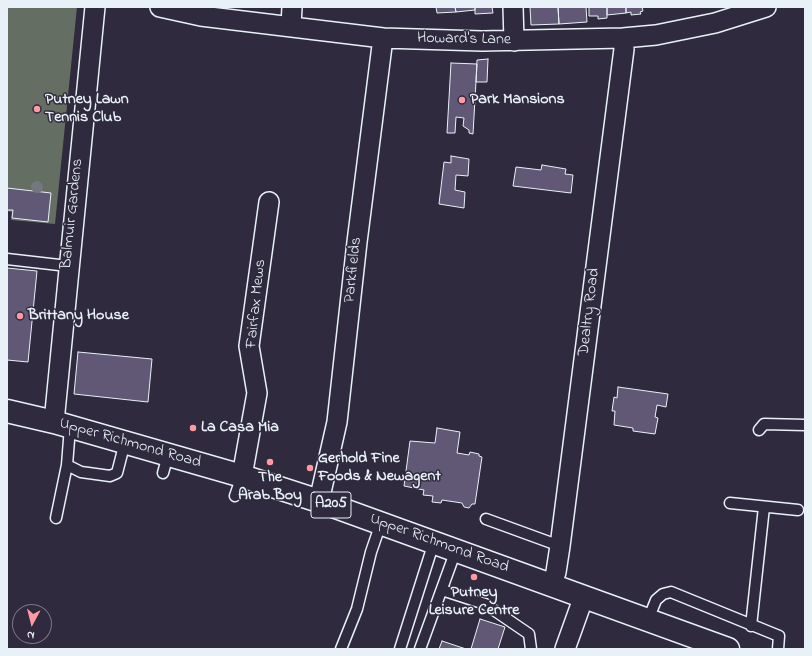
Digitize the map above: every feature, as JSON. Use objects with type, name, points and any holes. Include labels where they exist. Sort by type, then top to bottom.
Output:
[{"type":"highway","name":"Upper Richmond Road","points":[[7,411],[62,424],[125,442],[165,464],[238,486],[319,500],[728,649]]},
{"type":"street","name":"Balmuir Gardens","points":[[62,424],[68,266],[95,7]]},
{"type":"street","name":"Howard's Lane","points":[[160,7],[202,16],[383,38],[514,41],[656,36],[742,11],[766,7]]},
{"type":"street","points":[[291,26],[292,7]]},
{"type":"street","points":[[512,7],[514,41]]},
{"type":"street","name":"Parkfields","points":[[319,500],[337,422],[357,242],[383,38]]},
{"type":"street","name":"Dealtry Road","points":[[552,585],[556,572],[560,546],[624,49],[623,38]]},
{"type":"street","name":"Fairfax Mews","points":[[238,486],[257,393],[250,346],[269,202]]},
{"type":"street","points":[[565,649],[584,596]]},
{"type":"lane","points":[[7,259],[68,266]]},
{"type":"lane","points":[[56,518],[68,465],[62,424]]},
{"type":"lane","points":[[759,430],[764,424],[805,424]]},
{"type":"lane","points":[[68,465],[81,472],[110,476],[117,473],[125,442]]},
{"type":"lane","points":[[730,503],[798,510]]},
{"type":"lane","points":[[751,626],[764,507]]},
{"type":"lane","points":[[486,519],[560,546]]},
{"type":"lane","points":[[341,649],[357,609],[371,552],[381,523]]},
{"type":"lane","points":[[400,649],[434,542]]},
{"type":"lane","points":[[420,649],[456,550]]},
{"type":"lane","points":[[442,590],[485,604],[529,634],[531,649]]},
{"type":"lane","points":[[648,620],[656,600],[663,594],[670,592],[751,626],[779,636],[778,649]]},
{"type":"green space","name":"Putney Lawn Tennis Club","points":[[7,7],[77,7],[55,224],[11,220],[12,212],[7,211]]},
{"type":"building","points":[[436,7],[455,7],[456,12],[437,13]]},
{"type":"building","points":[[455,7],[475,7],[475,10],[456,12]]},
{"type":"building","points":[[475,7],[492,7],[493,13],[475,14]]},
{"type":"building","points":[[530,7],[558,7],[559,24],[531,25]]},
{"type":"building","points":[[558,7],[586,7],[587,22],[559,24]]},
{"type":"building","points":[[589,7],[607,7],[607,18],[598,19],[598,16],[589,16]]},
{"type":"building","points":[[607,7],[626,7],[626,13],[607,15]]},
{"type":"building","points":[[626,7],[642,7],[643,11],[640,12],[641,14],[631,15],[631,12],[626,13]]},
{"type":"building","points":[[488,59],[487,82],[476,82],[477,60]]},
{"type":"building","name":"Park Mansions","points":[[451,63],[477,64],[473,134],[469,133],[469,130],[463,126],[464,118],[456,117],[455,133],[447,133]]},
{"type":"building","points":[[451,156],[469,159],[468,176],[456,175],[455,190],[465,192],[464,208],[439,204],[444,162],[451,163]]},
{"type":"building","points":[[542,165],[566,169],[565,174],[573,175],[571,193],[513,186],[516,167],[541,170]]},
{"type":"building","points":[[7,188],[51,193],[48,222],[12,218],[13,210],[7,210]]},
{"type":"building","name":"Brittany House","points":[[7,268],[37,271],[28,362],[7,360]]},
{"type":"building","points":[[78,352],[152,359],[148,402],[74,394]]},
{"type":"building","points":[[618,387],[668,394],[666,407],[657,405],[655,417],[658,418],[655,434],[633,431],[633,428],[614,425],[615,411],[612,411],[614,397],[617,398]]},
{"type":"building","points":[[437,428],[460,432],[457,453],[469,455],[470,452],[479,454],[479,456],[482,457],[475,504],[472,504],[469,508],[464,507],[462,503],[442,500],[441,503],[432,502],[433,496],[423,495],[424,490],[404,486],[410,441],[435,443]]},
{"type":"building","points":[[480,619],[505,627],[498,649],[471,649]]},
{"type":"building","points":[[442,641],[466,649],[439,649]]},
{"type":"place","name":"Park Mansions","points":[[462,100]]},
{"type":"place","name":"Putney Lawn Tennis Club","points":[[37,109]]},
{"type":"place","name":"Brittany House","points":[[20,316]]},
{"type":"place","name":"La Casa Mia","points":[[193,428]]},
{"type":"place","name":"The Arab Boy","points":[[270,462]]},
{"type":"place","name":"Gerhold Fine Foods & Newagent","points":[[310,468]]},
{"type":"place","name":"Putney Leisure Centre","points":[[474,577]]}]
